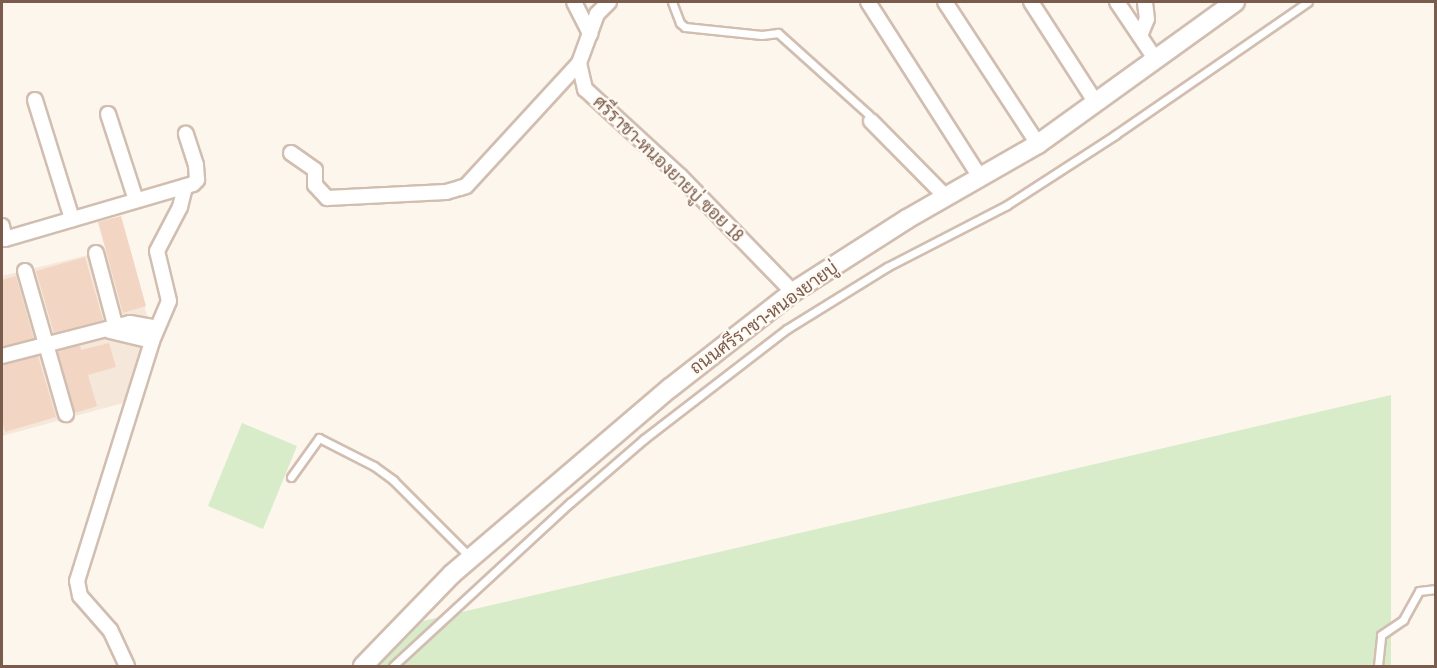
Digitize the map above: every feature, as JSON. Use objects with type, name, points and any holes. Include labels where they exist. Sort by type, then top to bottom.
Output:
[{"type":"main road","name":"ถนนศรีราชา-หนองยายบู่","points":[[363,666],[452,574],[670,388],[793,292],[946,197],[1038,144],[1234,2]]},
{"type":"street","points":[[574,2],[590,34]]},
{"type":"street","points":[[291,153],[315,170],[315,185],[327,198],[446,192],[466,186],[579,63],[597,14],[609,2]]},
{"type":"street","points":[[868,2],[980,177]]},
{"type":"street","points":[[945,2],[1038,144]]},
{"type":"street","points":[[1031,2],[1096,103]]},
{"type":"street","points":[[1117,2],[1156,60]]},
{"type":"street","points":[[1140,36],[1146,19],[1145,2]]},
{"type":"street","name":"ศรีราชา-หนองยายบู่ ซอย 18","points":[[579,63],[585,89],[680,176],[793,292]]},
{"type":"street","points":[[35,100],[72,219]]},
{"type":"street","points":[[108,114],[136,200]]},
{"type":"street","points":[[870,118],[946,197]]},
{"type":"street","points":[[2,226],[5,239],[185,187],[197,180],[186,134]]},
{"type":"street","points":[[127,666],[110,630],[80,596],[77,581],[154,335],[169,301],[157,251],[180,207],[185,187]]},
{"type":"street","points":[[96,253],[114,329]]},
{"type":"street","points":[[25,271],[66,414]]},
{"type":"street","points":[[2,356],[114,329],[154,335]]},
{"type":"lane","points":[[672,2],[680,23],[686,27],[762,35],[778,33],[870,118]]},
{"type":"lane","points":[[393,666],[571,502],[644,439],[787,329],[887,267],[1007,205],[1115,135],[1308,2]]},
{"type":"lane","points":[[291,477],[319,438],[375,466],[393,480],[471,558]]},
{"type":"lane","points":[[1378,666],[1381,635],[1402,620],[1419,591],[1436,590]]},
{"type":"shaded area","points":[[129,245],[149,324],[123,403],[2,436],[2,276]]},
{"type":"green space","points":[[1391,395],[1391,666],[378,666],[423,621]]},
{"type":"green space","points":[[242,423],[297,446],[263,529],[208,506]]},
{"type":"building","points":[[121,216],[146,306],[123,313],[98,222]]},
{"type":"building","points":[[85,257],[103,320],[54,333],[36,271]]},
{"type":"building","points":[[16,276],[34,339],[2,347],[2,280]]},
{"type":"building","points":[[109,343],[116,367],[88,375],[97,406],[75,413],[57,351],[80,345],[81,350]]},
{"type":"building","points":[[38,356],[56,417],[5,432],[2,420],[2,365]]}]
